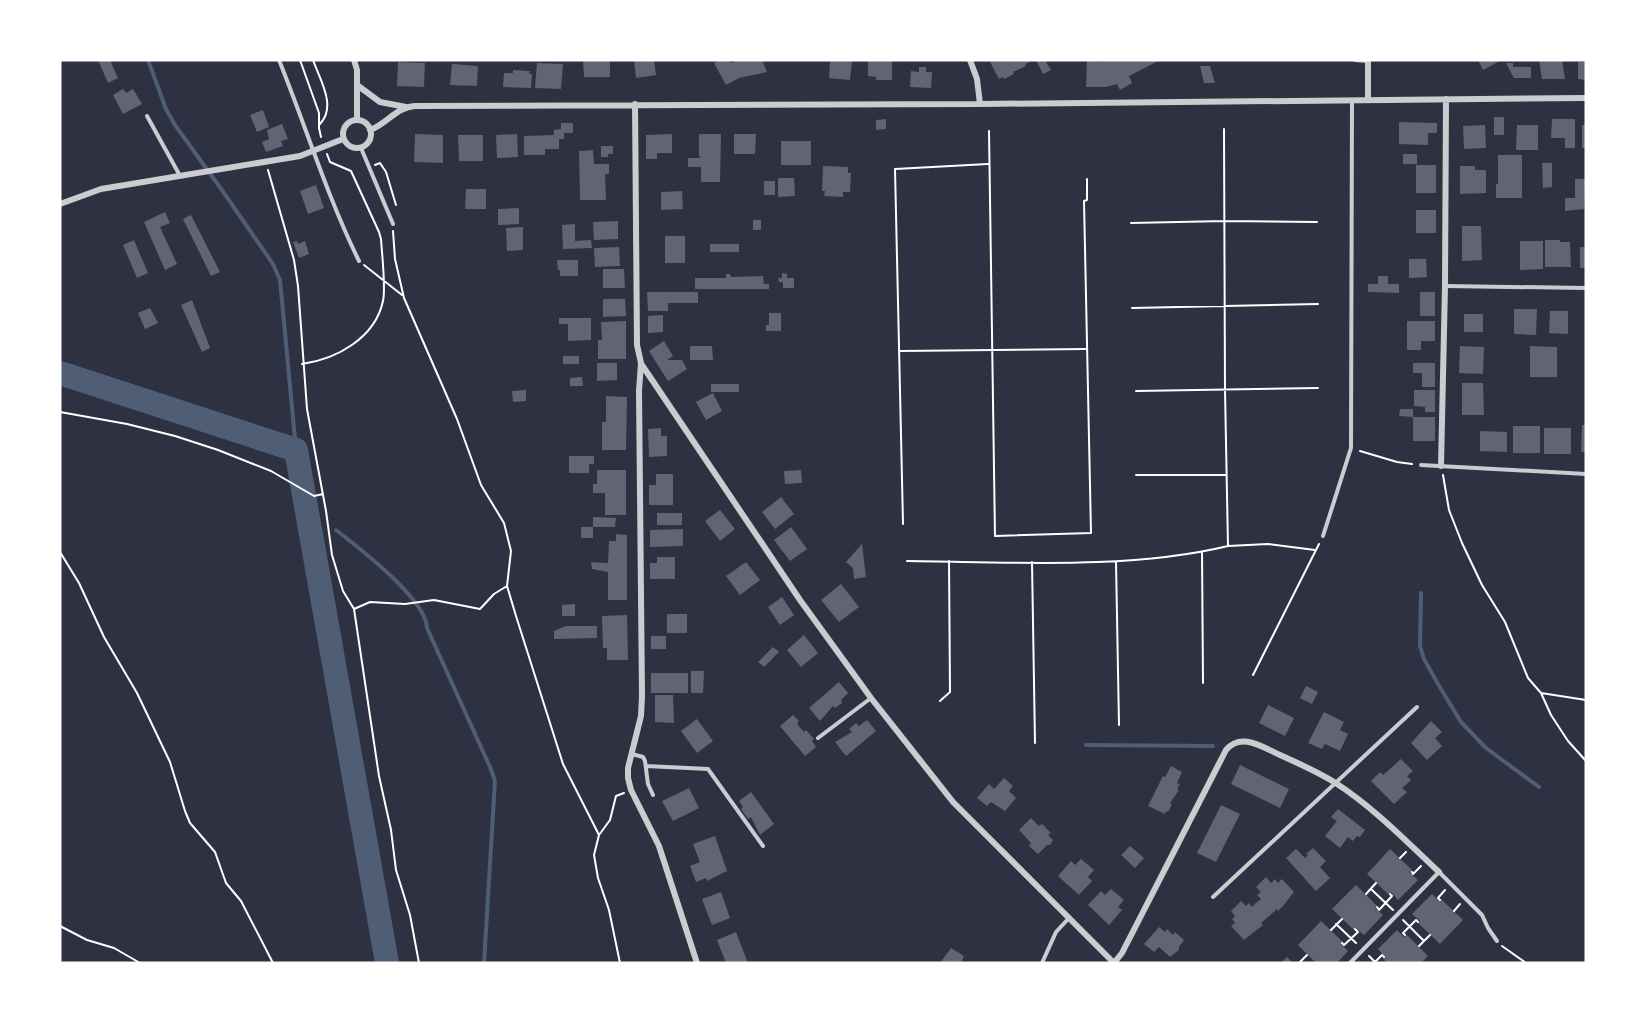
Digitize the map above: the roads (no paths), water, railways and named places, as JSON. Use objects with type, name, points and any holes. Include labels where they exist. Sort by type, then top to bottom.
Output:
[{"type":"street","points":[[354,60],[357,120]]},
{"type":"street","points":[[970,60],[977,79],[980,104]]},
{"type":"street","points":[[1368,60],[1368,100]]},
{"type":"street","points":[[357,85],[383,104],[406,107],[1586,99]]},
{"type":"street","points":[[1441,466],[1446,99]]},
{"type":"street","points":[[635,104],[638,345],[641,363],[639,392],[641,706],[637,739],[628,768],[631,789],[659,846],[697,963]]},
{"type":"street","points":[[370,130],[406,107]]},
{"type":"street","points":[[357,120],[365,123],[370,130],[368,142],[362,148],[351,147],[343,139],[345,126],[357,120]]},
{"type":"street","points":[[60,204],[101,189],[179,174],[288,158],[312,152],[343,139]]},
{"type":"street","points":[[641,363],[782,573],[871,698],[952,802],[1114,963],[1122,953],[1231,744],[1243,740],[1318,772],[1336,783],[1392,828],[1439,872]]},
{"type":"lane","points":[[279,60],[312,152],[321,168],[344,230],[359,261]]},
{"type":"lane","points":[[1355,60],[1368,60]]},
{"type":"lane","points":[[1323,536],[1351,448],[1352,100]]},
{"type":"lane","points":[[147,116],[179,174]]},
{"type":"lane","points":[[362,148],[393,224]]},
{"type":"lane","points":[[1445,286],[1586,288]]},
{"type":"lane","points":[[1421,465],[1586,474]]},
{"type":"lane","points":[[818,738],[871,698]]},
{"type":"lane","points":[[1213,897],[1417,708]]},
{"type":"lane","points":[[632,754],[642,757],[653,795]]},
{"type":"lane","points":[[646,766],[708,769],[763,846]]},
{"type":"lane","points":[[1350,963],[1439,872],[1482,915],[1497,941]]},
{"type":"lane","points":[[1042,963],[1056,932],[1069,918]]},
{"type":"waterway","points":[[148,60],[166,109],[175,125],[273,264],[280,280],[296,450]]},
{"type":"waterway","points":[[60,373],[296,450],[387,963]]},
{"type":"waterway","points":[[336,530],[390,575],[416,603],[424,616],[427,628],[495,781],[484,963]]},
{"type":"waterway","points":[[1421,593],[1420,646],[1424,659],[1461,722],[1486,748],[1539,787]]},
{"type":"waterway","points":[[1086,745],[1213,746]]}]
